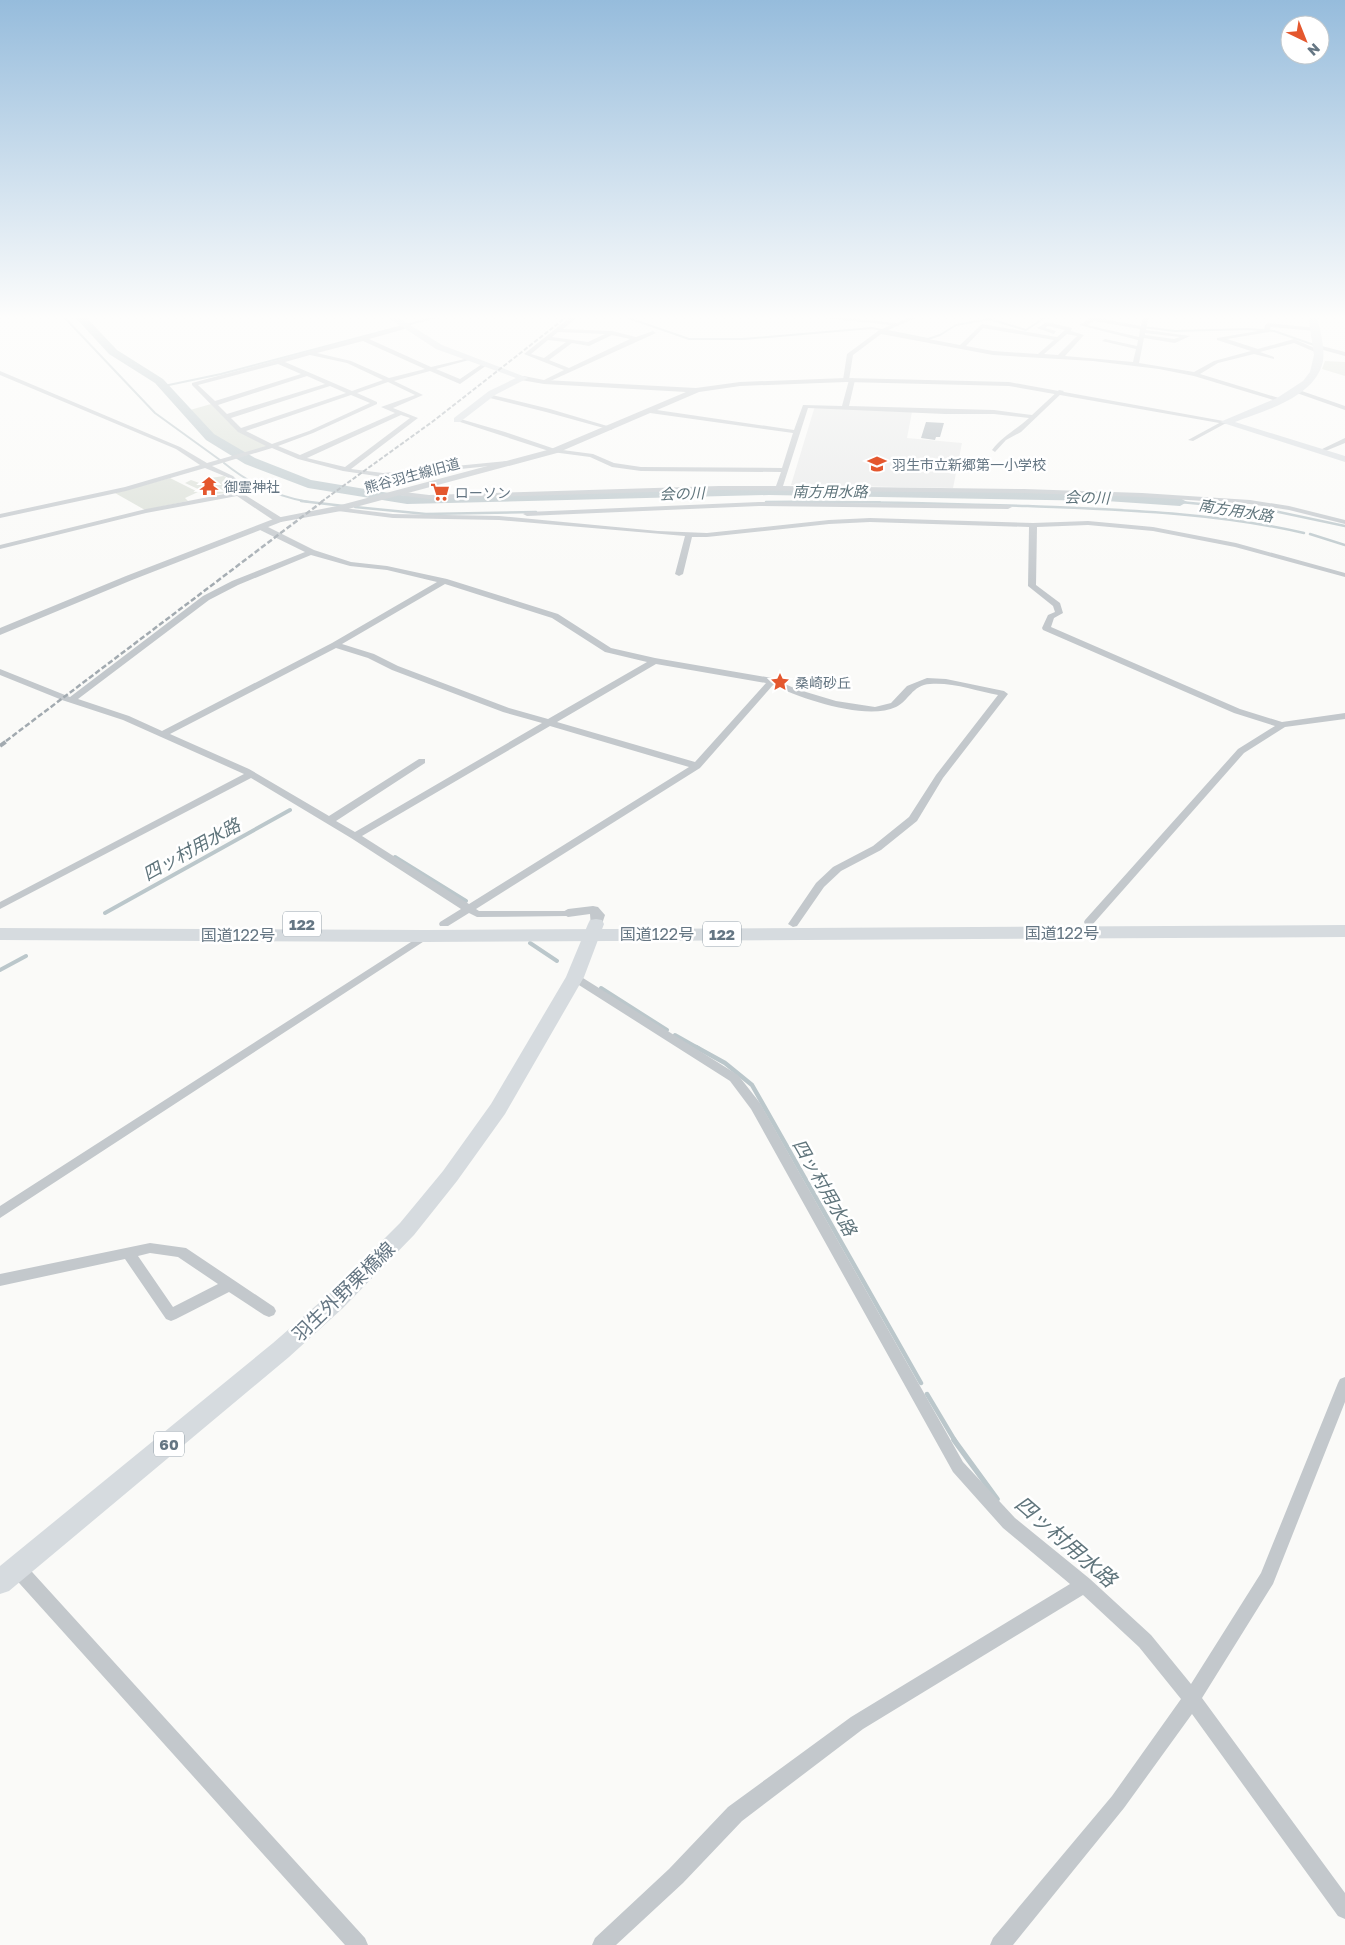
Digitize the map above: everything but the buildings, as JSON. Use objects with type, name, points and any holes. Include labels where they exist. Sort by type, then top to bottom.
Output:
[{"type":"highway","name":"国道122号","points":[[0,934],[425,936],[793,924],[1345,923]]},
{"type":"highway","name":"国道122号","points":[[0,924],[444,924],[594,929],[1345,931]]},
{"type":"main road","points":[[457,420],[475,406]]},
{"type":"main road","points":[[1225,422],[1266,406]]},
{"type":"main road","points":[[1225,422],[1345,458]]},
{"type":"main road","name":"羽生外野栗橋線","points":[[8,1575],[281,1350],[335,1302],[406,1229],[450,1176],[498,1109],[575,977],[594,929]]},
{"type":"street","points":[[78,406],[178,448],[207,466],[231,477],[241,488],[238,494]]},
{"type":"street","points":[[215,406],[240,432],[300,458],[345,470],[383,475],[510,463]]},
{"type":"street","points":[[226,417],[261,406]]},
{"type":"street","points":[[240,432],[315,406]]},
{"type":"street","points":[[0,516],[126,489],[243,456],[311,432],[371,406]]},
{"type":"street","points":[[345,470],[415,418],[380,406]]},
{"type":"street","points":[[387,408],[393,406]]},
{"type":"street","points":[[530,406],[611,428]]},
{"type":"street","name":"熊谷羽生線旧道","points":[[0,632],[121,581],[279,520],[338,510],[554,451],[662,406]]},
{"type":"street","points":[[779,488],[783,470],[798,432],[805,406],[994,412],[1034,417]]},
{"type":"street","points":[[995,450],[1004,439],[1019,431],[1046,406]]},
{"type":"street","name":"熊谷羽生線旧道","points":[[1136,406],[1225,422]]},
{"type":"street","points":[[650,411],[798,432]]},
{"type":"street","points":[[300,458],[401,413]]},
{"type":"street","points":[[457,420],[503,433],[554,451],[591,455],[612,465],[641,469],[783,470]]},
{"type":"street","points":[[1191,440],[1225,422]]},
{"type":"street","points":[[1321,451],[1345,440]]},
{"type":"street","points":[[396,493],[429,498],[719,488],[779,488],[1142,494],[1250,502],[1289,508],[1345,522]]},
{"type":"street","points":[[0,547],[146,511],[238,494],[279,520]]},
{"type":"street","points":[[488,518],[759,504],[1008,507]]},
{"type":"street","points":[[338,510],[433,519],[488,518],[689,534],[744,533],[829,522],[870,520],[1033,525],[1088,523],[1153,529],[1236,545],[1345,575]]},
{"type":"street","points":[[1033,525],[1032,586],[1057,605],[1059,613],[1051,618],[1046,628],[1237,711],[1282,725]]},
{"type":"street","points":[[261,527],[311,552],[350,564],[387,568],[444,581],[555,616],[608,650],[655,661],[772,682],[793,691],[835,704],[875,710],[894,705],[910,688],[927,681],[946,682],[1004,694],[938,777],[913,819],[877,848],[837,869],[820,885],[793,924]]},
{"type":"street","points":[[679,574],[689,534]]},
{"type":"street","points":[[72,700],[206,598],[235,583],[311,552]]},
{"type":"street","points":[[163,734],[335,645],[444,581]]},
{"type":"street","points":[[335,645],[371,656],[395,668],[506,710],[697,766]]},
{"type":"street","points":[[355,836],[655,661]]},
{"type":"street","points":[[0,672],[72,700],[126,718],[251,774],[355,836],[478,914],[568,913],[593,910],[598,915],[594,929]]},
{"type":"street","points":[[444,924],[697,766],[772,682]]},
{"type":"street","points":[[1089,922],[1241,752],[1282,725],[1345,716]]},
{"type":"street","points":[[329,821],[422,762]]},
{"type":"street","points":[[0,906],[251,774]]},
{"type":"street","points":[[0,1213],[425,936]]},
{"type":"street","points":[[575,977],[734,1078],[756,1106],[958,1467],[1009,1523],[1084,1585],[1144,1641],[1192,1699],[1345,1909]]},
{"type":"street","points":[[0,1280],[150,1248],[181,1252],[269,1312]]},
{"type":"street","points":[[129,1253],[171,1315],[230,1285]]},
{"type":"street","points":[[1000,1945],[1118,1802],[1192,1699],[1267,1578],[1345,1383]]},
{"type":"street","points":[[8,1575],[358,1945]]},
{"type":"street","points":[[602,1945],[676,1876],[735,1814],[857,1723],[1084,1585]]},
{"type":"shaded area","points":[[213,406],[239,432],[270,446],[245,454],[211,434],[190,410]]},
{"type":"shaded area","name":"羽生市立新郷第一小学校","points":[[815,406],[912,412],[907,438],[962,443],[953,488],[791,485]]},
{"type":"shaded area","points":[[224,476],[238,488],[234,493],[209,494],[185,483],[191,480],[202,484],[201,487],[209,489],[216,486],[208,481],[210,478]]},
{"type":"shaded area","points":[[170,478],[198,492],[185,498],[188,501],[145,510],[115,493]]},
{"type":"waterway","name":"南方用水路","points":[[148,406],[155,413],[220,460]]},
{"type":"waterway","name":"会の川","points":[[182,406],[210,437],[250,461],[308,484],[407,500],[769,491],[1106,497],[1180,502]]},
{"type":"waterway","name":"南方用水路","points":[[224,463],[244,477],[274,493],[308,502]]},
{"type":"waterway","name":"南方用水路","points":[[301,501],[308,502]]},
{"type":"waterway","name":"南方用水路","points":[[308,502],[344,506]]},
{"type":"waterway","name":"南方用水路","points":[[766,502],[832,502]]},
{"type":"waterway","name":"南方用水路","points":[[832,502],[880,502]]},
{"type":"waterway","name":"南方用水路","points":[[832,502],[1028,506],[1167,513],[1236,520],[1304,533]]},
{"type":"waterway","name":"会の川","points":[[1180,502],[1274,511],[1345,526]]},
{"type":"waterway","name":"南方用水路","points":[[355,507],[426,514],[536,512]]},
{"type":"waterway","name":"南方用水路","points":[[1310,534],[1345,545]]},
{"type":"waterway","name":"四ッ村用水路","points":[[105,913],[290,810]]},
{"type":"waterway","name":"四ッ村用水路","points":[[395,857],[466,901]]},
{"type":"waterway","name":"四ッ村用水路","points":[[530,943],[557,961]]},
{"type":"waterway","name":"四ッ村用水路","points":[[0,970],[26,956]]},
{"type":"waterway","name":"四ッ村用水路","points":[[601,988],[667,1030]]},
{"type":"waterway","name":"四ッ村用水路","points":[[675,1035],[698,1048]]},
{"type":"waterway","name":"四ッ村用水路","points":[[696,1047],[725,1063],[752,1085],[921,1383]]},
{"type":"waterway","name":"四ッ村用水路","points":[[927,1394],[955,1441]]},
{"type":"waterway","name":"四ッ村用水路","points":[[954,1440],[997,1499]]},
{"type":"railway","points":[[321,502],[453,406]]},
{"type":"railway","points":[[6,741],[323,501]]},
{"type":"railway","points":[[0,746],[8,740]]},
{"type":"place","name":"羽生市立新郷第一小学校","points":[[877,464]]},
{"type":"place","name":"御霊神社","points":[[209,486]]},
{"type":"place","name":"ローソン","points":[[440,492]]},
{"type":"place","name":"桑崎砂丘","points":[[780,682]]}]
